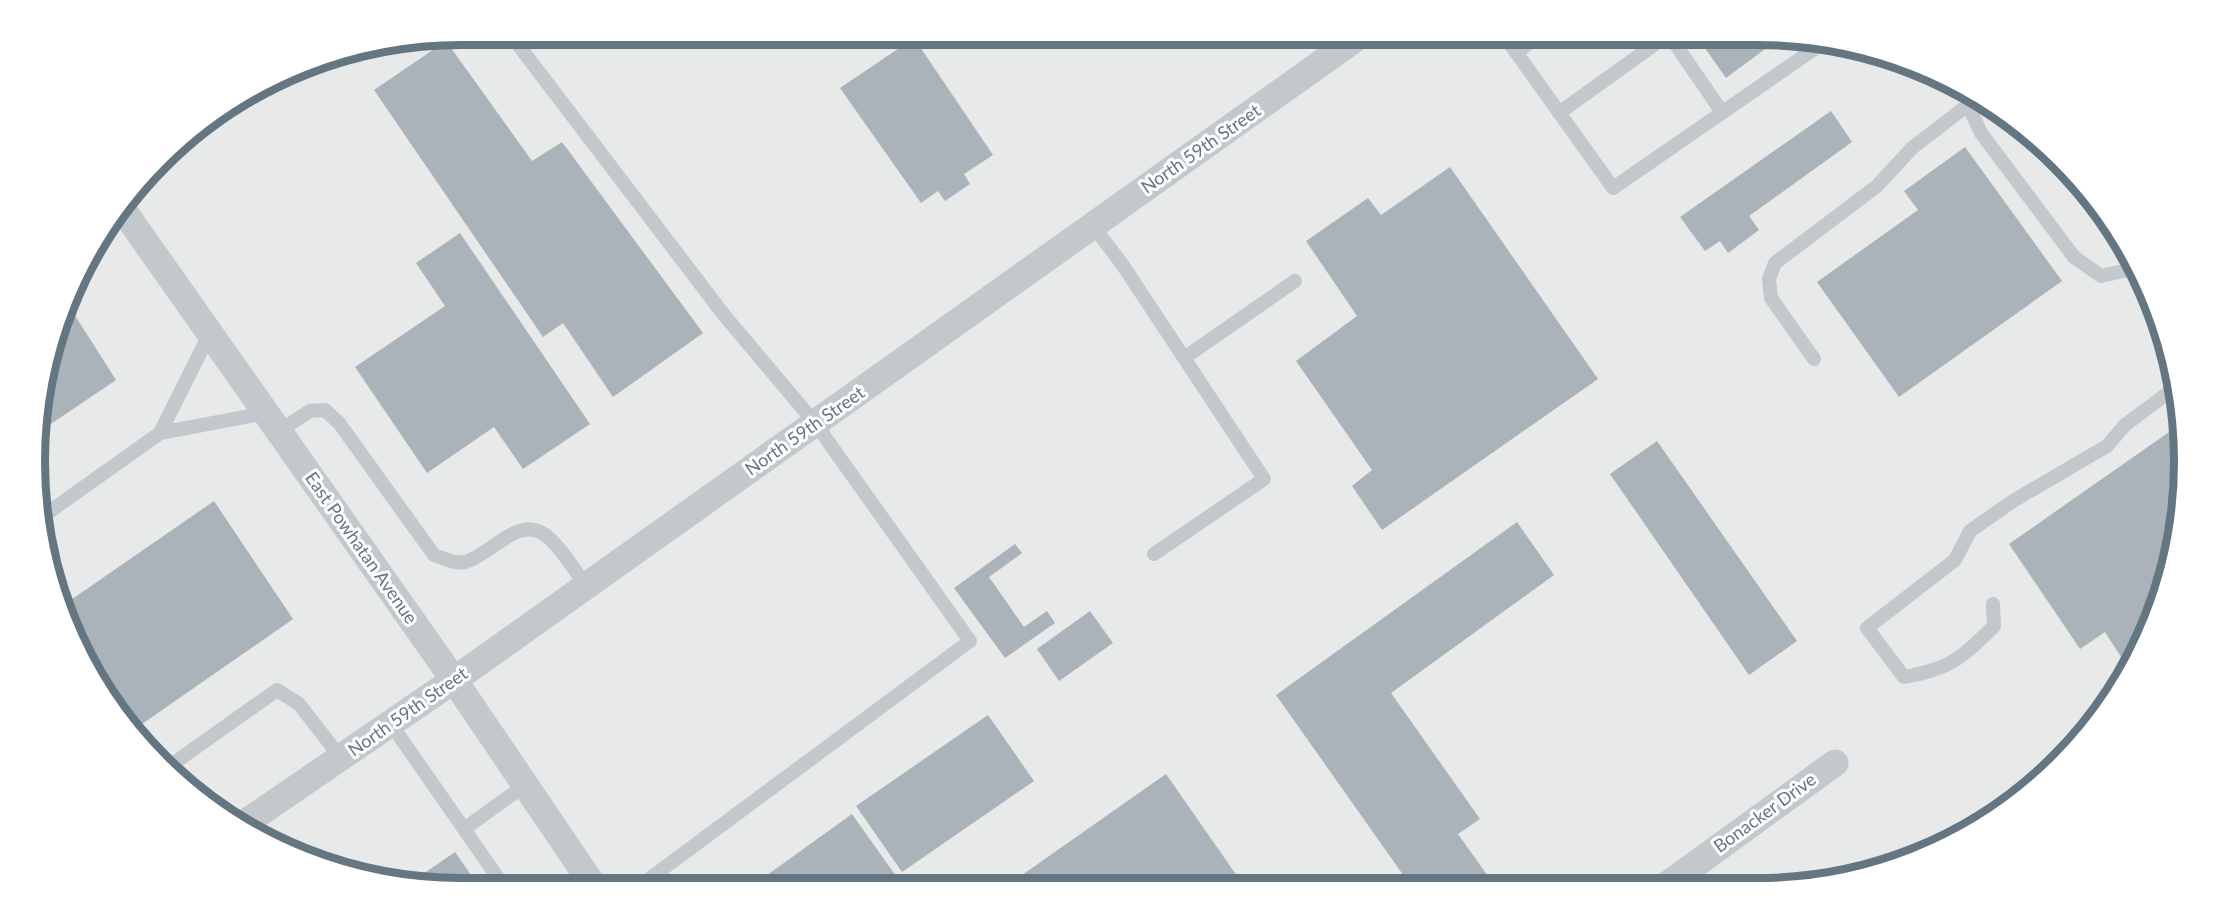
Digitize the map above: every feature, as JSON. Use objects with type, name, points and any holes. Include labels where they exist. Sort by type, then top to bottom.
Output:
[{"type":"street","name":"North 59th Street","points":[[250,820],[454,680],[1347,45]]},
{"type":"street","name":"East Powhatan Avenue","points":[[126,215],[454,680],[588,878]]},
{"type":"street","name":"Bonacker Drive","points":[[1677,878],[1835,763]]},
{"type":"lane","points":[[518,45],[724,315],[815,423],[970,641],[650,878]]},
{"type":"lane","points":[[1511,45],[1613,188],[1814,49]]},
{"type":"lane","points":[[1516,53],[1527,45]]},
{"type":"lane","points":[[1559,113],[1655,45]]},
{"type":"lane","points":[[1676,45],[1722,112]]},
{"type":"lane","points":[[1814,359],[1771,298],[1769,279],[1775,262],[1877,186],[1912,148],[1968,102]]},
{"type":"lane","points":[[1973,105],[1981,133],[2074,257],[2101,276],[2127,270]]},
{"type":"lane","points":[[1093,226],[1264,479],[1154,554]]},
{"type":"lane","points":[[1184,358],[1295,281]]},
{"type":"lane","points":[[48,511],[160,433],[210,333]]},
{"type":"lane","points":[[1993,604],[1994,626],[1967,652],[1936,671],[1904,677],[1867,628],[1955,560],[1970,531],[2013,501],[2107,446],[2125,425],[2168,393]]},
{"type":"lane","points":[[160,433],[272,422],[309,411],[325,410],[339,423],[434,555],[448,561],[464,562],[512,533],[533,529],[549,537],[586,586]]},
{"type":"lane","points":[[174,763],[277,690],[299,704],[341,758]]},
{"type":"lane","points":[[391,724],[498,878]]},
{"type":"lane","points":[[464,829],[525,785]]},
{"type":"shaded area","points":[[1757,45],[1839,53],[1891,67],[1942,88],[1966,101],[1989,115],[2032,148],[2071,187],[2088,208],[2104,230],[2131,277],[2160,354],[2173,434],[2174,462],[2170,516],[2166,543],[2152,595],[2131,646],[2104,693],[2071,736],[2032,775],[1989,808],[1942,835],[1865,864],[1812,874],[1757,878],[462,878],[380,870],[328,856],[277,835],[230,808],[208,792],[187,775],[148,736],[115,693],[88,646],[77,621],[59,569],[53,543],[45,462],[49,407],[59,354],[88,277],[115,230],[131,208],[148,187],[187,148],[230,115],[277,88],[302,77],[354,59],[434,46]]},
{"type":"building","points":[[449,45],[532,161],[562,142],[703,333],[613,397],[563,323],[543,337],[374,90],[439,46]]},
{"type":"building","points":[[904,45],[919,45],[993,155],[964,174],[970,184],[945,201],[938,191],[921,203],[840,88]]},
{"type":"building","points":[[1703,45],[1770,45],[1726,78]]},
{"type":"building","points":[[1831,111],[1852,142],[1749,216],[1759,230],[1728,253],[1720,241],[1705,251],[1680,217]]},
{"type":"building","points":[[1965,147],[2062,281],[1899,397],[1817,282],[1918,210],[1904,191]]},
{"type":"building","points":[[1450,167],[1598,379],[1382,530],[1352,486],[1372,470],[1296,361],[1357,316],[1306,241],[1368,198],[1381,215]]},
{"type":"building","points":[[460,233],[590,424],[523,469],[494,427],[427,473],[355,367],[445,306],[416,263]]},
{"type":"building","points":[[73,312],[116,380],[47,427],[53,380]]},
{"type":"building","points":[[2173,430],[2173,489],[2166,543],[2152,595],[2124,660],[2105,632],[2080,649],[2009,544]]},
{"type":"building","points":[[1657,441],[1797,641],[1749,675],[1610,474]]},
{"type":"building","points":[[214,501],[293,619],[140,726],[101,670],[69,601]]},
{"type":"building","points":[[1517,522],[1554,575],[1391,693],[1480,819],[1458,834],[1489,878],[1405,878],[1276,695]]},
{"type":"building","points":[[1015,544],[1022,553],[989,577],[1024,627],[1047,611],[1055,623],[1005,658],[954,588]]},
{"type":"building","points":[[1090,611],[1113,643],[1059,681],[1037,649]]},
{"type":"building","points":[[988,715],[1034,781],[902,872],[856,806]]},
{"type":"building","points":[[1166,774],[1238,878],[1018,878]]},
{"type":"building","points":[[852,814],[896,876],[893,878],[763,878]]},
{"type":"building","points":[[455,852],[473,878],[434,877],[421,876]]}]
